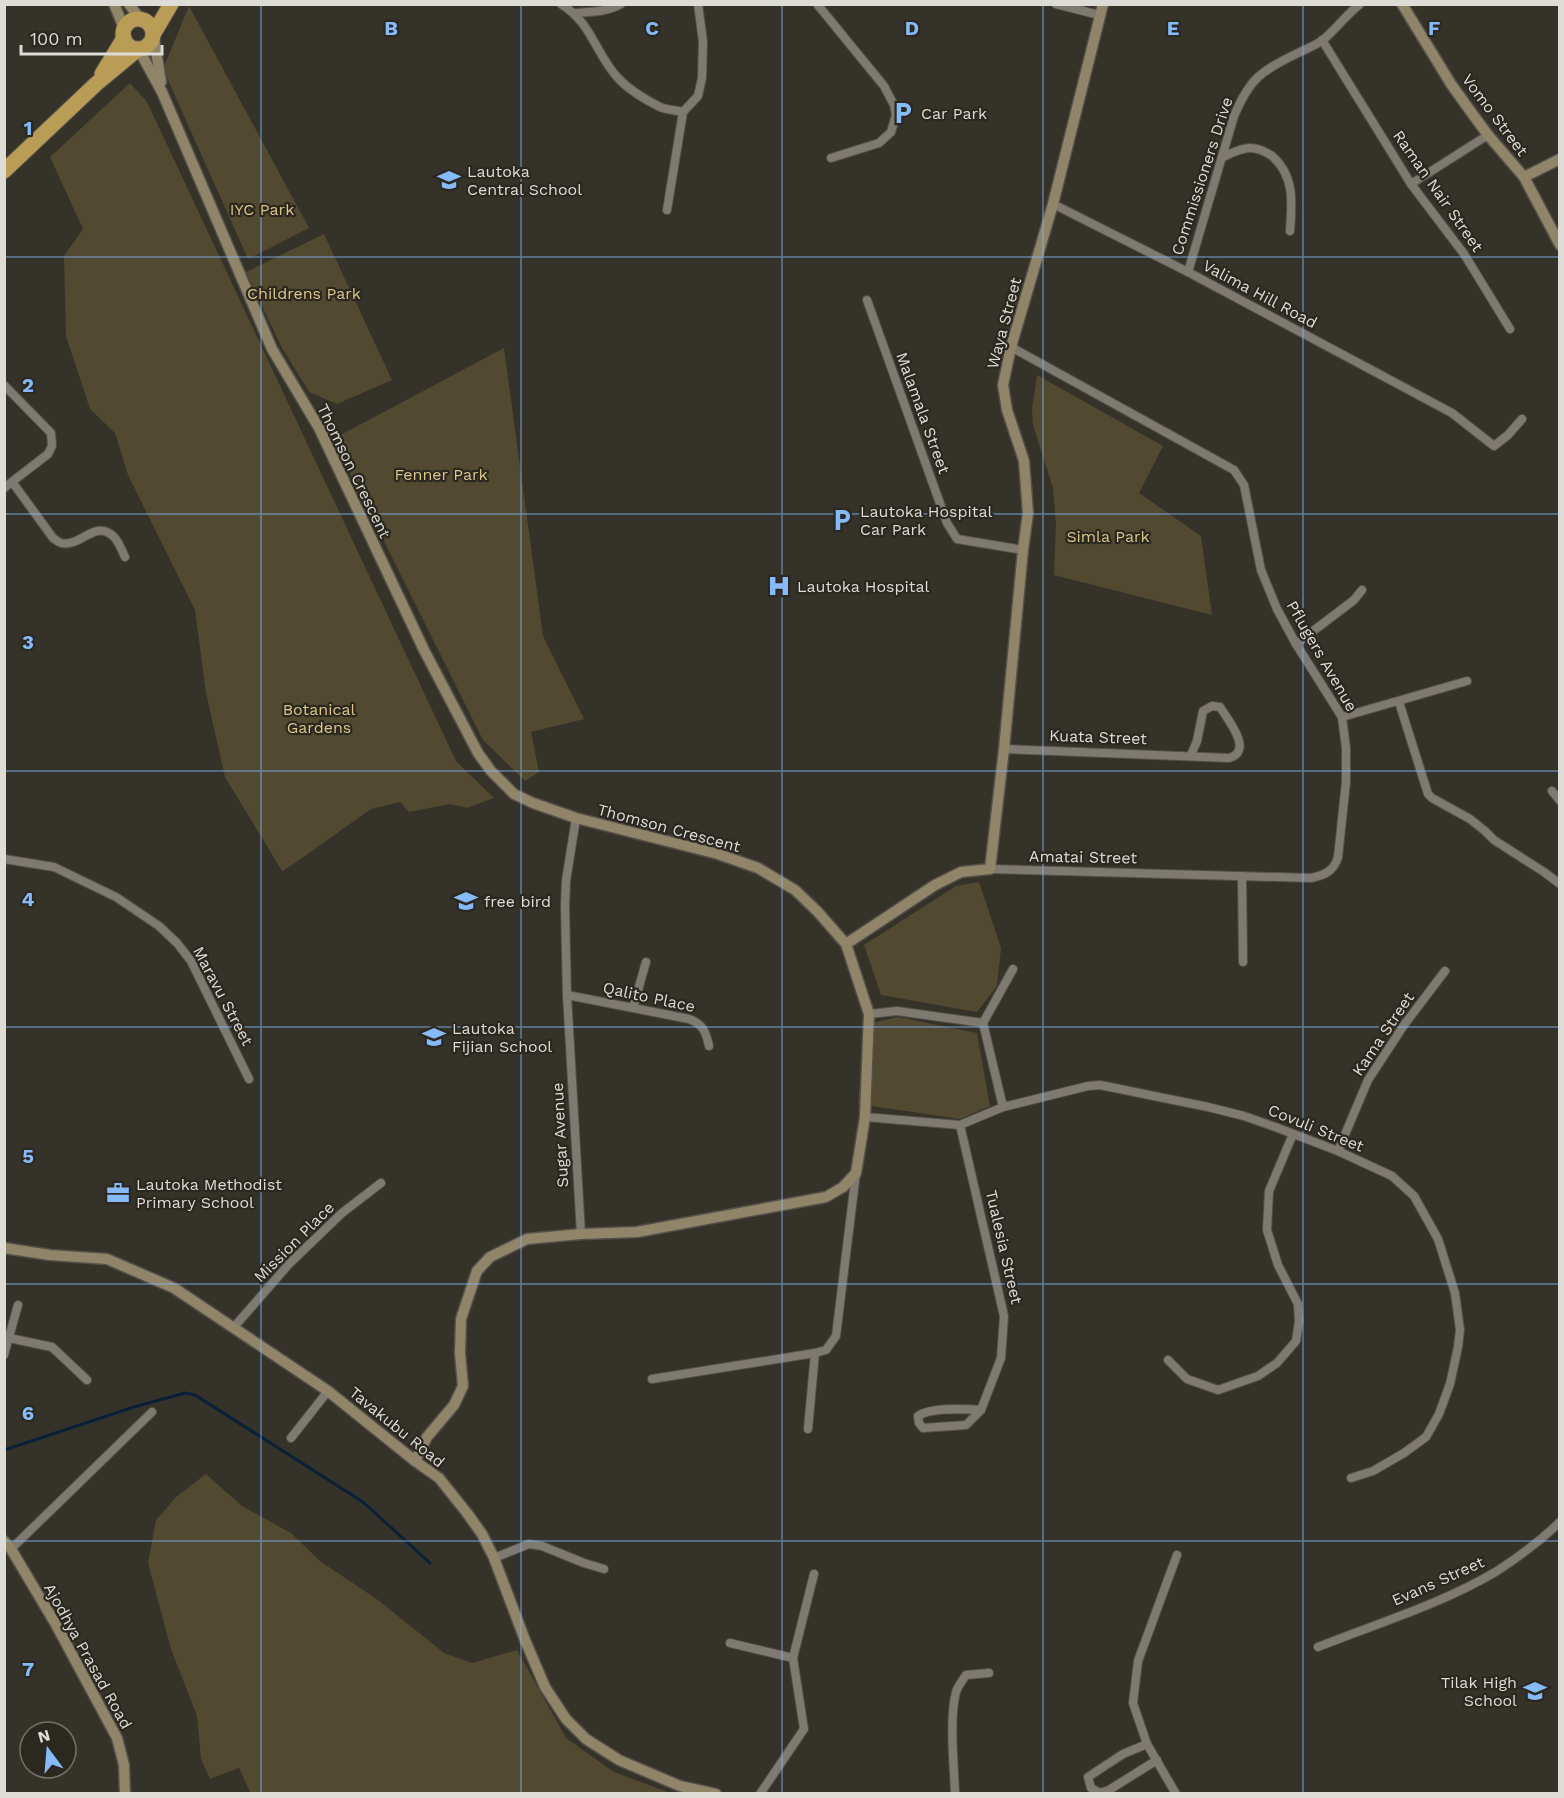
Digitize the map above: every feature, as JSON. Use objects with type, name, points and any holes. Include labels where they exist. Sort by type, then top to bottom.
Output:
[{"type":"highway","points":[[96,84],[130,21],[141,19],[162,4]]},
{"type":"highway","points":[[4,171],[96,84],[138,50],[148,46],[171,4]]},
{"type":"highway","points":[[141,19],[150,24],[154,35]]},
{"type":"highway","points":[[124,33],[129,46],[138,50]]},
{"type":"main road","points":[[114,4],[124,33]]},
{"type":"main road","points":[[129,4],[141,19]]},
{"type":"main road","name":"Vomo Street","points":[[1402,4],[1451,84],[1488,135],[1524,177],[1560,245]]},
{"type":"main road","name":"Waya Street","points":[[990,869],[1028,513],[1024,460],[1007,410],[1003,385],[1011,347],[1053,204],[1101,10]]},
{"type":"main road","name":"Thomson Crescent","points":[[154,35],[162,92]]},
{"type":"main road","name":"Thomson Crescent","points":[[138,50],[162,92],[272,349],[318,428],[424,651],[478,753],[491,771],[514,794],[533,803],[576,818],[718,854],[758,868],[795,890],[846,944],[869,1014],[865,1117],[856,1173]]},
{"type":"main road","points":[[1524,177],[1560,159]]},
{"type":"main road","name":"Amatai Street","points":[[846,944],[935,885],[961,872],[990,869]]},
{"type":"main road","points":[[415,1461],[427,1437],[454,1405],[463,1386],[460,1353],[461,1319],[477,1270],[490,1257],[527,1239],[637,1232],[826,1197],[843,1186],[856,1173]]},
{"type":"main road","name":"Tavakubu Road","points":[[4,1248],[50,1255],[107,1259],[174,1288],[328,1391],[439,1478],[482,1534],[494,1558],[545,1688],[566,1719],[586,1739],[619,1760],[680,1786],[716,1794]]},
{"type":"main road","name":"Ajodhya Prasad Road","points":[[8,1545],[55,1623],[117,1738],[124,1765],[125,1794]]},
{"type":"street","points":[[561,4],[574,13],[586,28],[621,81],[661,108],[683,112]]},
{"type":"street","points":[[574,13],[615,8],[621,4]]},
{"type":"street","points":[[667,210],[683,112],[698,96],[702,78],[703,42],[698,4]]},
{"type":"street","points":[[817,4],[884,86],[894,105],[896,115],[891,132],[879,143],[831,158]]},
{"type":"street","points":[[1056,4],[1101,10]]},
{"type":"street","name":"Commissioners Drive","points":[[1188,272],[1234,116],[1243,95],[1262,72],[1322,40],[1360,4]]},
{"type":"street","name":"Raman Nair Street","points":[[1322,40],[1411,184],[1464,254],[1510,329]]},
{"type":"street","points":[[1411,184],[1488,135]]},
{"type":"street","points":[[1223,157],[1241,149],[1258,149],[1267,153],[1281,166],[1292,191],[1290,231]]},
{"type":"street","name":"Valima Hill Road","points":[[1053,204],[1188,272],[1452,413],[1494,446],[1522,419]]},
{"type":"street","name":"Malamala Street","points":[[867,300],[947,523],[957,539],[1023,550]]},
{"type":"street","name":"Pflugers Avenue","points":[[1011,347],[1234,470],[1244,485],[1261,570],[1277,609],[1342,717],[1346,748],[1346,782],[1341,843],[1336,866]]},
{"type":"street","points":[[4,386],[51,433],[52,446],[48,454],[9,486],[53,538],[62,544],[73,542],[98,530],[107,531],[115,538],[125,557]]},
{"type":"street","points":[[1296,644],[1354,600],[1362,590]]},
{"type":"street","points":[[1342,717],[1467,681]]},
{"type":"street","points":[[1399,702],[1428,794],[1470,819],[1494,840],[1560,884]]},
{"type":"street","name":"Kuata Street","points":[[1004,748],[1229,758],[1236,756],[1241,746],[1220,707],[1212,706],[1203,711],[1197,741],[1191,755]]},
{"type":"street","points":[[1552,791],[1560,801]]},
{"type":"street","name":"Sugar Avenue","points":[[576,818],[566,881],[567,995],[581,1234]]},
{"type":"street","name":"Maravu Street","points":[[4,859],[54,867],[116,897],[159,926],[177,943],[191,961],[249,1079]]},
{"type":"street","name":"Amatai Street","points":[[990,869],[1311,878],[1326,875],[1336,866]]},
{"type":"street","points":[[1242,876],[1243,962]]},
{"type":"street","points":[[633,1008],[646,962]]},
{"type":"street","points":[[1003,1107],[983,1023],[1013,969]]},
{"type":"street","name":"Kama Street","points":[[1338,1151],[1368,1080],[1404,1025],[1445,971]]},
{"type":"street","name":"Qalito Place","points":[[567,995],[697,1022],[705,1032],[709,1046]]},
{"type":"street","points":[[869,1014],[897,1011],[983,1023]]},
{"type":"street","name":"Covuli Street","points":[[865,1117],[960,1125],[1003,1107],[1088,1086],[1100,1086],[1244,1116],[1338,1151],[1392,1176],[1414,1196],[1438,1239],[1455,1293],[1460,1330],[1458,1347],[1450,1384],[1439,1414],[1426,1437],[1373,1471],[1351,1478]]},
{"type":"street","name":"Tualesia Street","points":[[960,1125],[1004,1316],[1001,1358],[981,1410]]},
{"type":"street","points":[[1168,1359],[1187,1379],[1218,1390],[1258,1376],[1277,1363],[1296,1341],[1299,1322],[1298,1304],[1278,1265],[1267,1230],[1269,1191],[1293,1134]]},
{"type":"street","points":[[652,1379],[826,1350],[836,1336],[856,1173]]},
{"type":"street","name":"Mission Place","points":[[234,1327],[289,1264],[342,1213],[381,1183]]},
{"type":"street","points":[[4,1355],[18,1305]]},
{"type":"street","points":[[9,1338],[52,1347],[87,1380]]},
{"type":"street","points":[[808,1430],[815,1353]]},
{"type":"street","points":[[291,1438],[328,1391]]},
{"type":"street","points":[[959,1409],[981,1410],[966,1425],[923,1428],[919,1423],[918,1416],[924,1413],[959,1409]]},
{"type":"street","points":[[8,1545],[152,1412]]},
{"type":"street","name":"Evans Street","points":[[1318,1647],[1435,1601],[1498,1570],[1545,1536],[1560,1522]]},
{"type":"street","points":[[494,1558],[529,1544],[542,1546],[604,1569]]},
{"type":"street","points":[[1176,1794],[1147,1744],[1132,1703],[1138,1661],[1177,1555]]},
{"type":"street","points":[[760,1794],[804,1729],[793,1658],[814,1574]]},
{"type":"street","points":[[730,1642],[793,1658]]},
{"type":"street","points":[[955,1794],[953,1725],[957,1689],[966,1675],[989,1673]]},
{"type":"street","points":[[1147,1744],[1123,1754],[1088,1777],[1091,1788],[1100,1792],[1109,1790],[1156,1760]]},
{"type":"green space","name":"IYC Park","points":[[189,6],[309,228],[248,259],[163,69]]},
{"type":"green space","name":"Botanical Gardens","points":[[130,83],[147,102],[456,761],[494,798],[467,808],[450,804],[409,812],[400,802],[371,809],[282,871],[225,777],[206,693],[195,610],[128,475],[115,433],[90,409],[66,336],[64,256],[83,229],[50,157]]},
{"type":"green space","name":"Childrens Park","points":[[324,234],[392,380],[337,404],[309,392],[281,346],[246,272]]},
{"type":"green space","name":"Fenner Park","points":[[504,348],[543,636],[584,719],[531,732],[539,772],[525,781],[483,740],[333,439]]},
{"type":"green space","name":"Simla Park","points":[[1037,375],[1163,446],[1139,493],[1201,536],[1212,615],[1054,575],[1056,524],[1053,488],[1033,425],[1032,409]]},
{"type":"green space","points":[[979,882],[1001,948],[997,986],[977,1012],[881,995],[864,945],[956,886]]},
{"type":"green space","points":[[898,1017],[977,1033],[990,1106],[960,1119],[858,1104],[868,1024]]},
{"type":"green space","points":[[206,1474],[242,1506],[291,1533],[320,1561],[378,1600],[444,1653],[472,1663],[517,1650],[566,1738],[614,1772],[670,1793],[251,1794],[239,1768],[210,1779],[201,1759],[197,1716],[171,1649],[148,1563],[156,1520],[176,1497]]},
{"type":"waterway","points":[[4,1450],[134,1407],[185,1393],[195,1395],[363,1502],[430,1563]]},
{"type":"place","name":"Car Park","points":[[903,113]]},
{"type":"place","name":"Lautoka Central School","points":[[449,180]]},
{"type":"place","name":"Lautoka Hospital Car Park","points":[[842,520]]},
{"type":"place","name":"Lautoka Hospital","points":[[779,586]]},
{"type":"place","name":"free bird","points":[[466,901]]},
{"type":"place","name":"Lautoka Fijian School","points":[[434,1037]]},
{"type":"place","name":"Lautoka Methodist Primary School","points":[[118,1193]]},
{"type":"place","name":"Tilak High School","points":[[1535,1691]]}]
